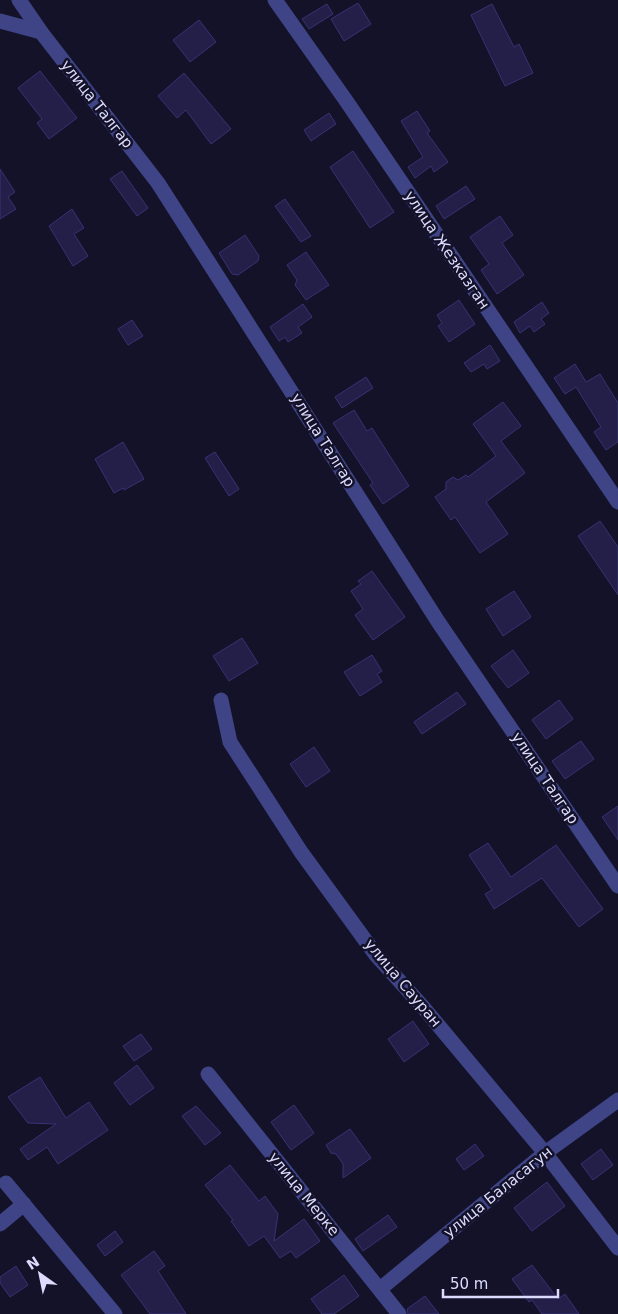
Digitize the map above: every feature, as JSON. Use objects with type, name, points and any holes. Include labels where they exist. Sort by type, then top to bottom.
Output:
[{"type":"street","name":"улица Талгар","points":[[19,0],[41,32],[158,183],[439,624],[618,886]]},
{"type":"street","name":"улица Жезказган","points":[[275,0],[347,102],[618,502]]},
{"type":"street","points":[[0,21],[41,32]]},
{"type":"street","name":"улица Сауран","points":[[221,700],[230,742],[301,852],[376,955],[423,1006],[545,1153],[618,1248]]},
{"type":"street","name":"улица Мерке","points":[[208,1074],[399,1314]]},
{"type":"street","name":"улица Баласагун","points":[[380,1288],[545,1153],[618,1100]]},
{"type":"street","points":[[6,1182],[115,1314]]},
{"type":"street","points":[[0,1224],[24,1204]]},
{"type":"building","points":[[358,3],[371,24],[344,41],[331,19]]},
{"type":"building","points":[[327,4],[333,14],[309,29],[302,19]]},
{"type":"building","points":[[492,4],[514,47],[519,44],[533,73],[505,86],[471,15]]},
{"type":"building","points":[[199,20],[216,42],[190,62],[173,40]]},
{"type":"building","points":[[40,71],[77,118],[49,139],[37,123],[42,119],[18,88]]},
{"type":"building","points":[[184,73],[231,129],[211,144],[186,110],[177,118],[158,96]]},
{"type":"building","points":[[417,111],[430,131],[427,133],[448,162],[434,172],[431,166],[415,178],[408,167],[423,157],[401,121]]},
{"type":"building","points":[[329,113],[336,124],[311,141],[304,130]]},
{"type":"building","points":[[353,151],[394,212],[370,228],[330,167]]},
{"type":"building","points":[[0,169],[15,192],[8,197],[16,209],[0,219]]},
{"type":"building","points":[[122,171],[148,208],[137,216],[110,179]]},
{"type":"building","points":[[466,186],[475,199],[444,219],[436,206]]},
{"type":"building","points":[[285,199],[311,236],[301,242],[275,206]]},
{"type":"building","points":[[72,209],[84,228],[74,234],[88,256],[73,266],[49,226]]},
{"type":"building","points":[[500,216],[513,235],[502,243],[524,275],[497,294],[481,270],[489,264],[470,237]]},
{"type":"building","points":[[245,235],[259,256],[258,261],[238,275],[232,274],[219,253]]},
{"type":"building","points":[[306,252],[329,285],[306,300],[295,285],[297,280],[287,265]]},
{"type":"building","points":[[459,300],[475,324],[449,342],[438,326],[442,323],[437,315]]},
{"type":"building","points":[[542,302],[549,313],[541,319],[545,324],[534,332],[530,326],[520,333],[514,322]]},
{"type":"building","points":[[303,304],[312,317],[298,327],[302,333],[288,342],[285,337],[279,341],[270,327]]},
{"type":"building","points":[[132,320],[143,336],[128,345],[118,329]]},
{"type":"building","points":[[490,345],[500,361],[487,369],[484,364],[471,372],[464,363]]},
{"type":"building","points":[[575,364],[586,382],[600,374],[618,403],[618,442],[606,450],[594,432],[601,427],[576,387],[565,394],[554,378]]},
{"type":"building","points":[[366,377],[373,388],[342,408],[335,397]]},
{"type":"building","points":[[503,402],[521,426],[501,441],[525,473],[486,502],[508,534],[480,553],[455,517],[451,520],[435,497],[446,489],[446,482],[453,477],[458,480],[466,475],[468,477],[496,456],[473,424]]},
{"type":"building","points":[[354,410],[367,431],[372,428],[409,486],[383,504],[370,485],[373,483],[333,423]]},
{"type":"building","points":[[123,442],[144,479],[124,490],[123,488],[114,493],[95,459]]},
{"type":"building","points":[[215,452],[239,489],[229,496],[205,458]]},
{"type":"building","points":[[600,521],[618,547],[618,595],[578,536]]},
{"type":"building","points":[[372,571],[405,617],[373,640],[355,615],[363,609],[351,591],[361,584],[358,581]]},
{"type":"building","points":[[514,591],[531,617],[503,636],[486,609]]},
{"type":"building","points":[[242,638],[258,663],[229,681],[213,656]]},
{"type":"building","points":[[513,650],[529,673],[508,688],[491,666]]},
{"type":"building","points":[[372,655],[382,671],[377,674],[382,682],[360,696],[344,672]]},
{"type":"building","points":[[457,692],[466,704],[422,734],[414,722]]},
{"type":"building","points":[[559,700],[573,719],[546,739],[532,720]]},
{"type":"building","points":[[581,741],[594,759],[565,779],[552,761]]},
{"type":"building","points":[[314,747],[330,771],[306,787],[290,764]]},
{"type":"building","points":[[618,806],[618,840],[602,817]]},
{"type":"building","points":[[488,843],[511,877],[556,845],[603,909],[579,927],[542,878],[494,909],[485,894],[492,890],[469,855]]},
{"type":"building","points":[[413,1021],[429,1044],[404,1062],[388,1039]]},
{"type":"building","points":[[141,1034],[152,1049],[134,1061],[123,1046]]},
{"type":"building","points":[[137,1065],[154,1088],[130,1105],[114,1083]]},
{"type":"building","points":[[40,1077],[66,1118],[89,1102],[108,1130],[58,1164],[47,1147],[28,1160],[20,1149],[56,1124],[28,1123],[8,1097]]},
{"type":"building","points":[[294,1105],[314,1133],[291,1150],[271,1122]]},
{"type":"building","points":[[196,1106],[221,1133],[205,1145],[182,1116]]},
{"type":"building","points":[[350,1129],[371,1158],[343,1178],[343,1164],[336,1154],[331,1153],[326,1145]]},
{"type":"building","points":[[475,1144],[484,1156],[464,1170],[456,1159]]},
{"type":"building","points":[[601,1149],[613,1165],[593,1180],[581,1164]]},
{"type":"building","points":[[230,1165],[259,1201],[265,1196],[278,1214],[274,1241],[304,1219],[320,1241],[296,1258],[291,1251],[280,1258],[264,1236],[249,1246],[231,1221],[233,1220],[205,1185]]},
{"type":"building","points":[[547,1182],[565,1206],[532,1231],[514,1208]]},
{"type":"building","points":[[388,1215],[397,1227],[363,1251],[355,1239]]},
{"type":"building","points":[[115,1231],[123,1242],[105,1256],[97,1245]]},
{"type":"building","points":[[154,1251],[165,1266],[158,1271],[186,1314],[150,1314],[121,1275]]},
{"type":"building","points":[[532,1265],[558,1299],[565,1294],[579,1314],[542,1314],[532,1300],[529,1302],[512,1279]]},
{"type":"building","points":[[16,1266],[28,1285],[10,1297],[0,1283],[0,1277]]},
{"type":"building","points":[[344,1275],[359,1296],[334,1314],[322,1314],[311,1299]]},
{"type":"building","points":[[425,1296],[439,1314],[408,1314],[407,1309]]}]
